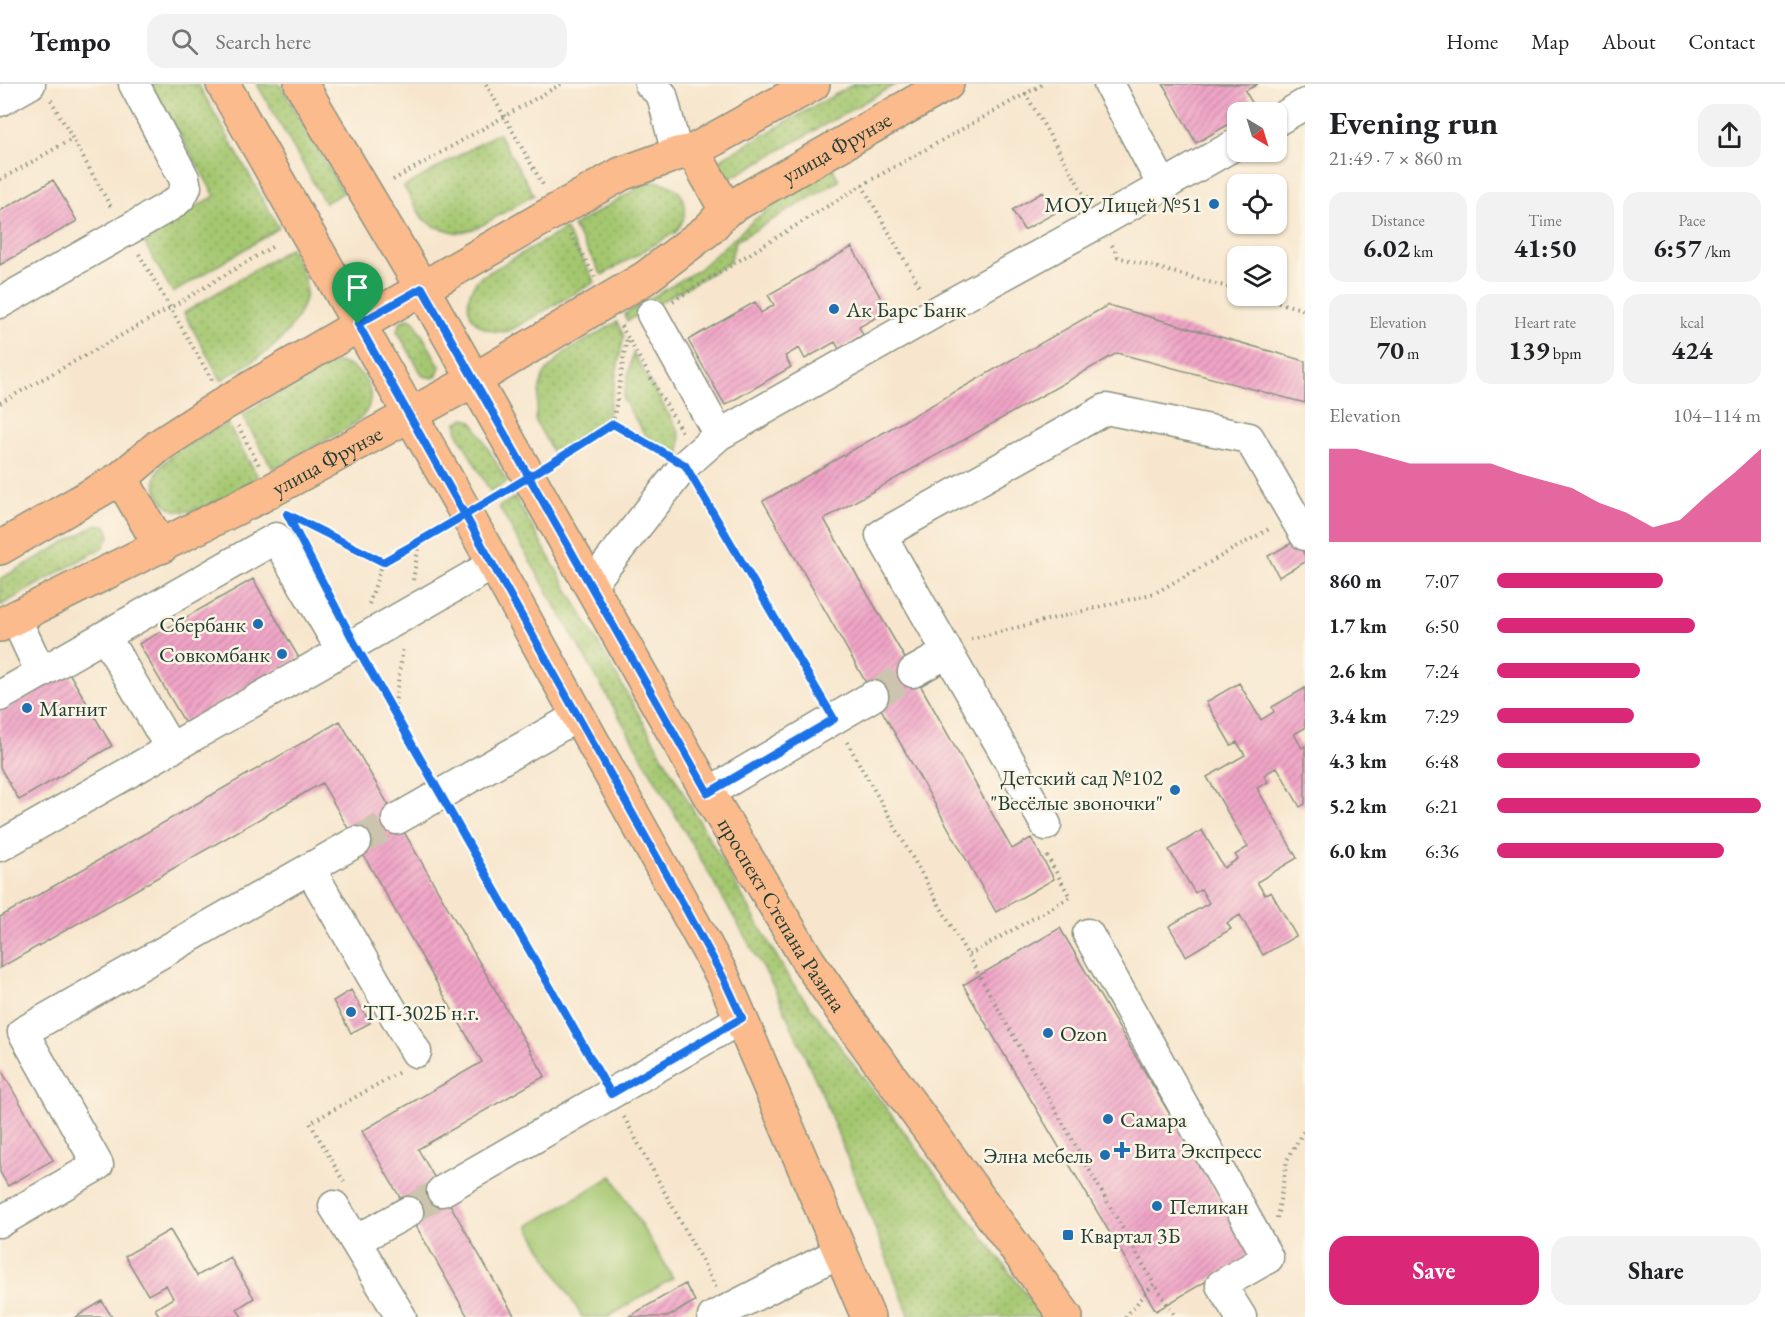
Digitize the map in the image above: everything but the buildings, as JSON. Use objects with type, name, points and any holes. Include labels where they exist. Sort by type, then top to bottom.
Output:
[{"type":"main road","points":[[223,84],[467,515],[723,977],[868,1317]]},
{"type":"main road","name":"проспект Степана Разина","points":[[301,84],[422,288],[708,793],[807,959],[846,1016],[1066,1317]]},
{"type":"main road","points":[[0,548],[121,478],[160,445],[225,403],[358,324],[621,174],[685,152],[813,84]]},
{"type":"main road","name":"улица Фрунзе","points":[[8,621],[161,547],[474,380],[645,278],[709,229],[726,210],[947,84]]},
{"type":"main road","points":[[685,152],[726,210]]},
{"type":"main road","points":[[121,478],[161,547]]},
{"type":"lane","points":[[0,303],[126,232],[181,197],[186,187],[184,178],[134,84]]},
{"type":"lane","points":[[1109,84],[1163,186]]},
{"type":"lane","points":[[665,88],[685,152]]},
{"type":"lane","points":[[0,101],[39,89]]},
{"type":"lane","points":[[1287,115],[1305,104]]},
{"type":"lane","points":[[590,586],[685,465],[719,435],[1227,149]]},
{"type":"lane","points":[[652,314],[719,435]]},
{"type":"lane","points":[[1043,835],[945,649],[881,535],[1106,409],[1249,438],[1299,525]]},
{"type":"lane","points":[[0,696],[276,538],[348,648]]},
{"type":"lane","points":[[0,846],[494,564]]},
{"type":"lane","points":[[8,621],[41,673]]},
{"type":"lane","points":[[105,636],[171,749]]},
{"type":"lane","points":[[913,672],[945,649]]},
{"type":"lane","points":[[708,793],[873,696]]},
{"type":"lane","points":[[397,819],[578,716]]},
{"type":"lane","points":[[0,1222],[98,1165],[23,1032],[356,842]]},
{"type":"lane","points":[[310,869],[411,1060]]},
{"type":"lane","points":[[1088,934],[1268,1258],[1221,1285],[1241,1317]]},
{"type":"lane","points":[[442,1191],[742,1018]]},
{"type":"lane","points":[[342,1199],[355,1241],[401,1317]]},
{"type":"lane","points":[[355,1241],[408,1212]]},
{"type":"lane","points":[[720,1313],[840,1252]]},
{"type":"path","points":[[486,84],[504,117]]},
{"type":"path","points":[[393,180],[561,84]]},
{"type":"path","points":[[287,514],[383,562],[467,515],[530,478],[613,424],[627,337],[652,314],[862,185],[1043,84]]},
{"type":"path","points":[[39,89],[72,139],[170,308]]},
{"type":"path","points":[[0,180],[72,139]]},
{"type":"path","points":[[862,185],[934,313]]},
{"type":"path","points":[[0,403],[170,308],[275,245]]},
{"type":"path","points":[[1287,305],[1305,310]]},
{"type":"path","points":[[613,424],[685,465],[834,719],[1154,1284],[1176,1317]]},
{"type":"path","points":[[945,649],[1155,593],[1299,525]]},
{"type":"path","points":[[348,648],[441,795],[611,1094],[720,1313]]},
{"type":"path","points":[[969,955],[1070,897],[1043,835]]},
{"type":"path","points":[[342,1199],[310,1123],[411,1060]]},
{"type":"path","points":[[1125,1317],[1154,1284]]},
{"type":"green space","points":[[151,84],[198,84],[279,228],[173,293],[142,239],[215,196]]},
{"type":"green space","points":[[257,84],[280,84],[343,193],[325,203]]},
{"type":"green space","points":[[854,84],[896,84],[731,178],[723,179],[718,163],[724,157]]},
{"type":"green space","points":[[498,133],[534,195],[477,228],[458,233],[436,227],[423,219],[404,187]]},
{"type":"green space","points":[[833,168],[839,181],[736,241],[729,263],[627,321],[624,314],[698,270],[786,195]]},
{"type":"green space","points":[[650,181],[670,186],[678,191],[685,205],[682,222],[676,232],[602,275],[573,226]]},
{"type":"green space","points":[[565,229],[595,282],[509,331],[486,329],[478,324],[472,317],[469,299],[479,278]]},
{"type":"green space","points":[[290,248],[305,282],[306,296],[301,310],[294,323],[277,343],[221,380],[184,313]]},
{"type":"green space","points":[[409,318],[414,321],[440,366],[437,376],[433,378],[423,376],[397,331],[401,321]]},
{"type":"green space","points":[[617,322],[624,336],[607,419],[604,424],[555,456],[535,420],[544,374],[564,353]]},
{"type":"green space","points":[[633,353],[680,434],[680,458],[647,438],[623,399]]},
{"type":"green space","points":[[338,362],[353,368],[365,379],[370,394],[366,413],[350,427],[273,469],[242,415],[327,364]]},
{"type":"green space","points":[[465,418],[473,422],[507,482],[490,491],[457,432],[457,422]]},
{"type":"green space","points":[[227,423],[258,477],[221,499],[193,511],[179,511],[168,506],[156,487],[159,468],[183,448]]},
{"type":"green space","points":[[515,497],[790,980],[1043,1317],[910,1317],[823,1096],[775,989],[499,507]]},
{"type":"green space","points":[[96,525],[106,526],[110,535],[103,547],[0,606],[0,579]]},
{"type":"green space","points":[[612,1176],[673,1278],[608,1317],[582,1317],[528,1226]]},
{"type":"tunnel","points":[[873,696],[913,672]]},
{"type":"tunnel","points":[[356,842],[397,819]]},
{"type":"tunnel","points":[[408,1212],[442,1191]]},
{"type":"place","name":"МОУ Лицей №51","points":[[1214,204]]},
{"type":"place","name":"Ак Барс Банк","points":[[834,309]]},
{"type":"place","name":"Сбербанк","points":[[258,624]]},
{"type":"place","name":"Совкомбанк","points":[[282,654]]},
{"type":"place","name":"Магнит","points":[[27,708]]},
{"type":"place","name":"Детский сад №102 \"Весёлые звоночки\"","points":[[1175,790]]},
{"type":"place","name":"ТП-302Б н.г.","points":[[351,1012]]},
{"type":"place","name":"Ozon","points":[[1048,1033]]},
{"type":"place","name":"Самара","points":[[1108,1119]]},
{"type":"place","name":"Вита Экспресс","points":[[1122,1150]]},
{"type":"place","name":"Элна мебель","points":[[1105,1155]]},
{"type":"place","name":"Пеликан","points":[[1157,1206]]},
{"type":"place","name":"Квартал 3Б","points":[[1068,1235]]},
{"type":"route","points":[[358,324],[422,288],[530,478],[590,586],[708,793],[834,719],[685,465],[613,424],[530,478],[467,515],[383,562],[287,514],[355,644],[611,1094],[742,1018],[723,977],[687,911],[467,515],[358,324]]}]
